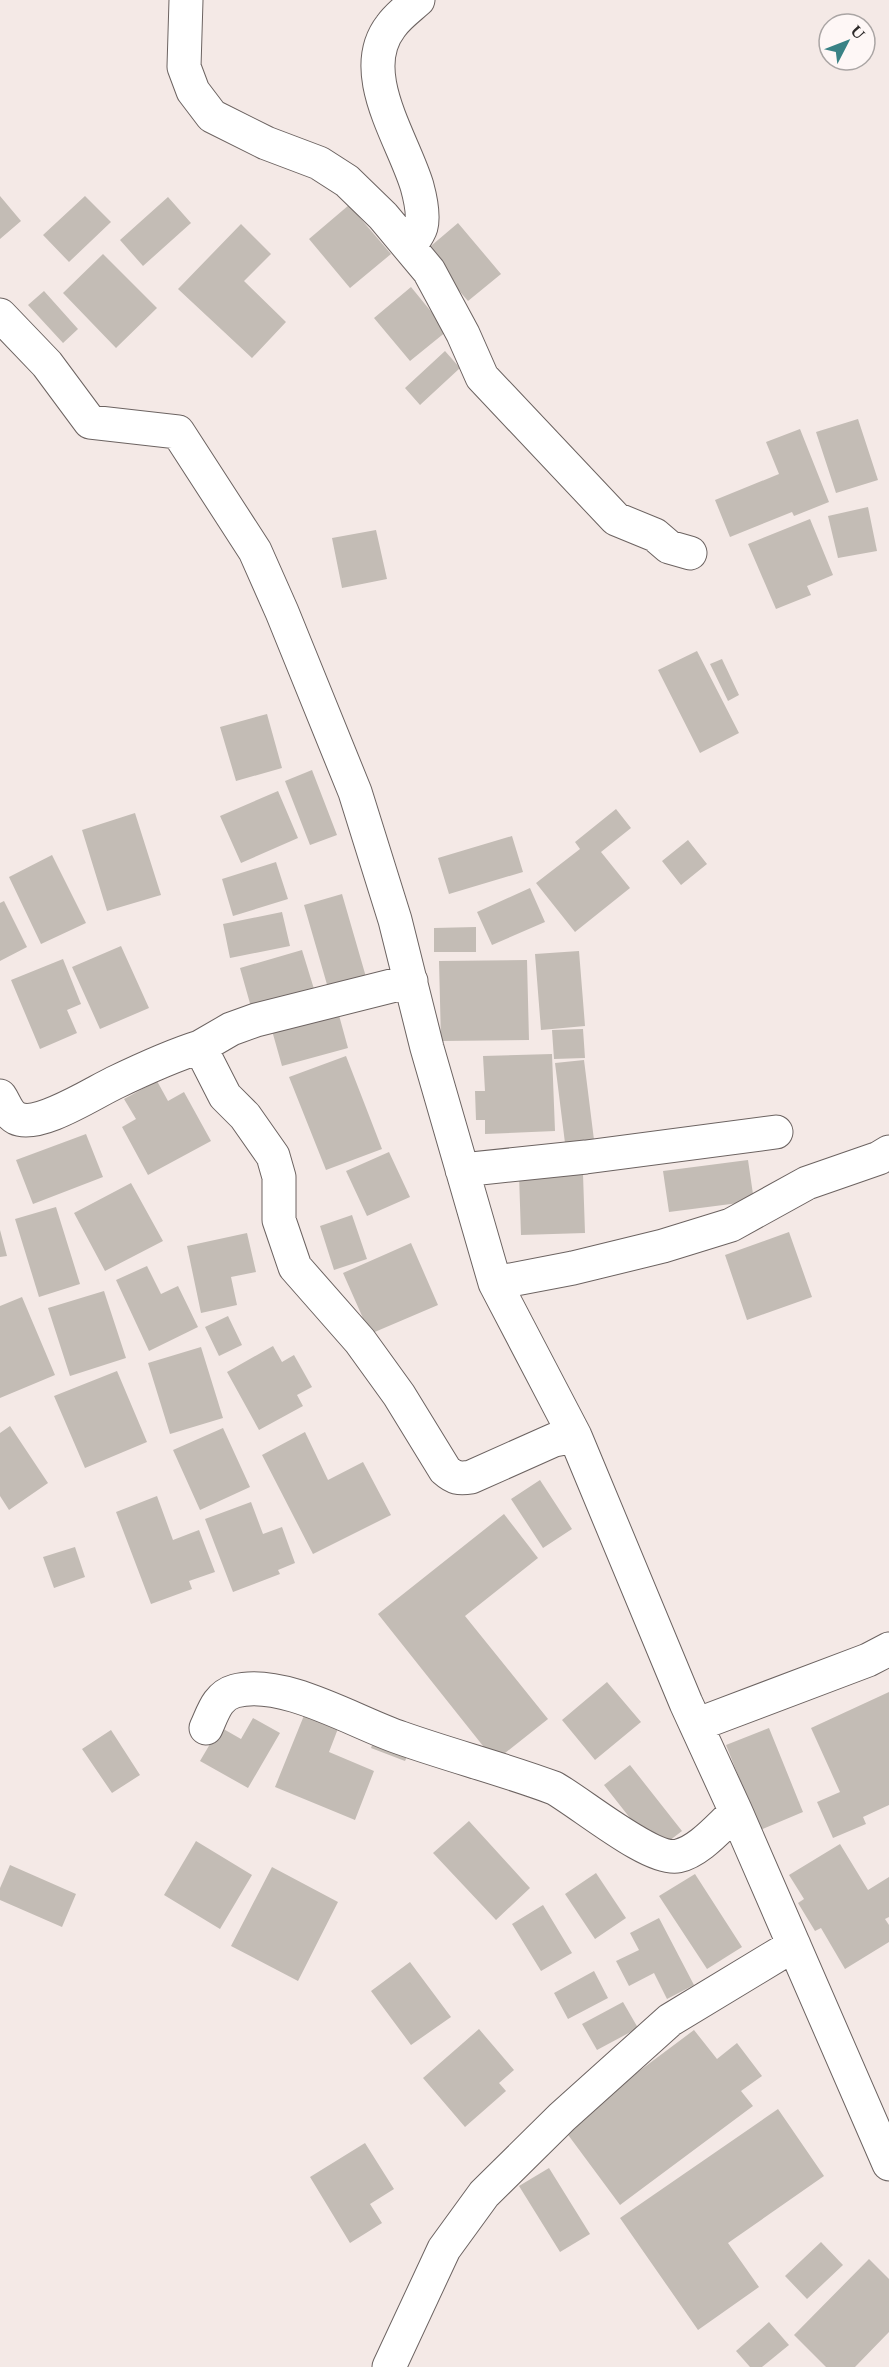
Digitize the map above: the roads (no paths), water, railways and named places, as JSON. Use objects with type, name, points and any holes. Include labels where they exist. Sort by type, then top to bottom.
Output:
[{"type":"street","points":[[186,0],[184,67],[193,92],[212,116],[266,143],[319,163],[347,180],[383,216],[429,271],[452,312],[482,377],[616,519],[655,535],[669,548],[690,553]]},
{"type":"street","points":[[409,247],[421,226],[419,195],[412,171],[383,102],[377,63],[381,45],[390,26],[417,0]]},
{"type":"street","points":[[0,315],[47,364],[90,422],[178,432],[255,551],[354,792],[375,853],[411,981],[427,1048],[495,1283],[575,1436],[696,1725],[889,2164]]},
{"type":"street","points":[[0,1096],[9,1113],[17,1119],[34,1119],[60,1111],[115,1082],[200,1047],[231,1029],[256,1020],[411,981]]},
{"type":"street","points":[[200,1047],[225,1096],[245,1116],[273,1156],[279,1176],[279,1220],[295,1267],[360,1341],[399,1395],[444,1470],[453,1477],[462,1479],[471,1477],[554,1440],[575,1436]]},
{"type":"street","points":[[462,1170],[586,1157],[776,1132]]},
{"type":"street","points":[[495,1283],[573,1268],[663,1246],[731,1225],[807,1183],[886,1161]]},
{"type":"street","points":[[696,1725],[868,1660],[889,1649]]},
{"type":"street","points":[[206,1728],[219,1700],[237,1690],[273,1691],[318,1703],[398,1738],[554,1788],[648,1850],[676,1857],[690,1851],[736,1812]]},
{"type":"street","points":[[389,2367],[444,2249],[484,2194],[562,2117],[670,2020],[794,1945]]}]
